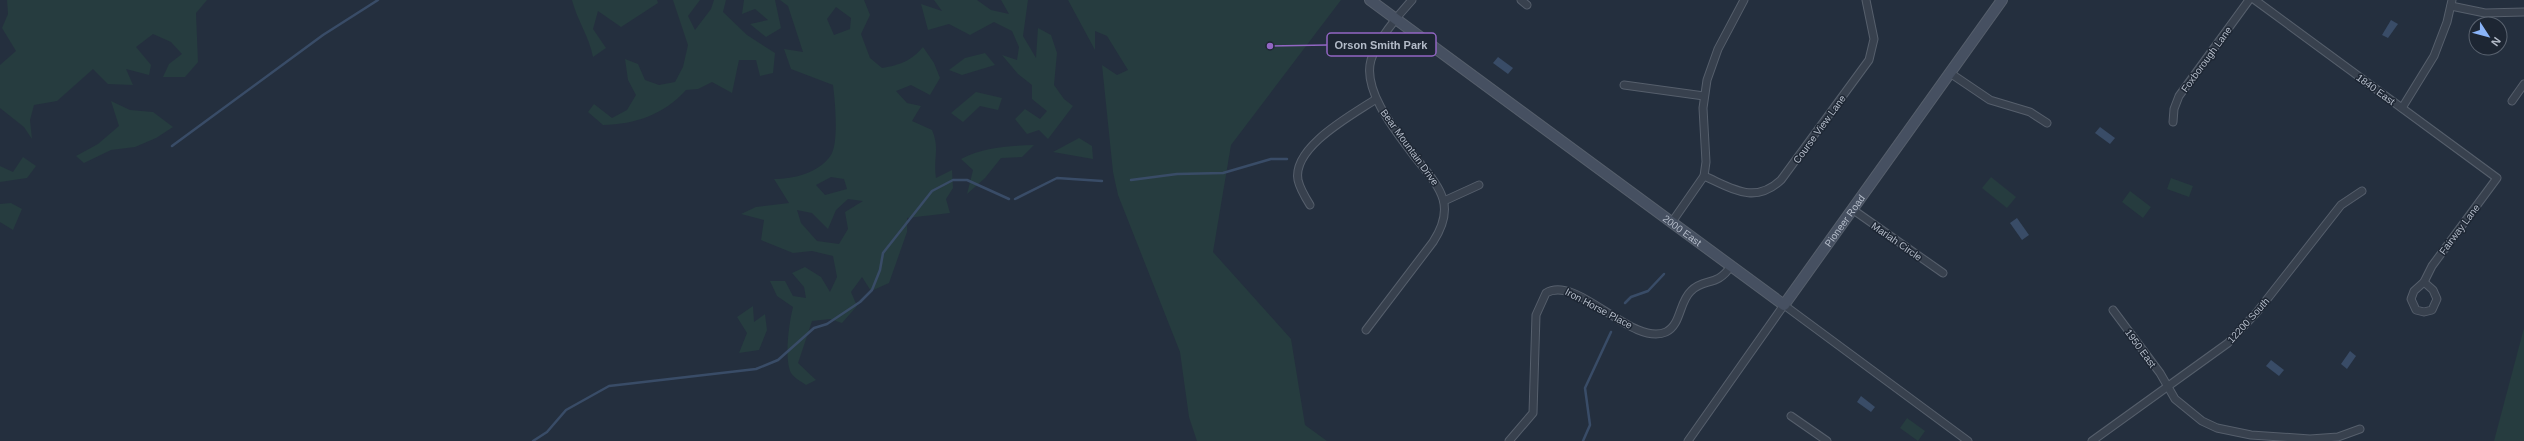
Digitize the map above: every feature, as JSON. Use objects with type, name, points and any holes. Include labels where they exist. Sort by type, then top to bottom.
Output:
[{"type":"street","name":"2000 East","points":[[1370,0],[1968,441]]},
{"type":"street","name":"Bear Mountain Drive","points":[[1366,330],[1438,236],[1444,215],[1444,201],[1437,182],[1415,157],[1376,99],[1370,82],[1371,60],[1396,20],[1412,0]]},
{"type":"street","points":[[1672,222],[1704,176],[1706,162],[1704,96],[1718,49],[1744,0]]},
{"type":"street","name":"Course View Lane","points":[[1704,176],[1735,191],[1744,193],[1762,192],[1781,180],[1869,60],[1874,38],[1866,0]]},
{"type":"street","name":"Pioneer Road","points":[[1688,441],[1784,304],[2002,0]]},
{"type":"street","name":"Foxborough Lane","points":[[2173,122],[2174,109],[2179,96],[2249,0]]},
{"type":"street","name":"1840 East","points":[[2255,0],[2497,178]]},
{"type":"street","points":[[2402,108],[2434,56],[2451,3],[2485,12],[2524,12]]},
{"type":"street","points":[[1950,73],[1990,100],[2030,112],[2047,123]]},
{"type":"street","points":[[2512,102],[2524,84]]},
{"type":"street","points":[[1624,85],[1704,96]]},
{"type":"street","points":[[1310,205],[1300,188],[1298,179],[1302,159],[1318,140],[1376,99]]},
{"type":"street","name":"Fairway Lane","points":[[2424,282],[2432,266],[2497,178]]},
{"type":"street","points":[[1444,201],[1479,185]]},
{"type":"street","name":"12200 South","points":[[2092,441],[2217,352],[2238,333],[2341,205],[2362,191]]},
{"type":"street","name":"Mariah Circle","points":[[1852,209],[1943,273]]},
{"type":"street","name":"Iron Horse Place","points":[[1509,441],[1528,421],[1534,408],[1533,352],[1536,315],[1546,293],[1556,288],[1568,290],[1628,325],[1660,334],[1666,332],[1675,324],[1691,291],[1702,284],[1723,277],[1731,266]]},
{"type":"street","name":"1950 East","points":[[2113,310],[2160,373],[2166,388],[2175,399],[2202,421],[2231,432],[2325,438],[2338,437],[2360,429]]},
{"type":"street","points":[[1791,416],[1827,441]]},
{"type":"green space","points":[[7,0],[207,0],[196,13],[198,62],[185,77],[163,77],[169,64],[182,54],[171,42],[153,34],[136,47],[151,65],[149,75],[126,69],[133,85],[108,84],[93,69],[57,101],[34,105],[30,120],[32,139],[24,127],[0,108],[0,65],[16,51],[2,28],[8,14]]},
{"type":"green space","points":[[572,0],[657,0],[658,3],[621,27],[598,11],[593,29],[606,48],[593,57],[589,42]]},
{"type":"green space","points":[[673,0],[700,0],[688,16],[695,30],[711,9],[714,0],[726,0],[723,12],[747,35],[775,53],[773,73],[760,76],[756,60],[739,60],[732,93],[712,82],[698,89],[686,90],[668,106],[658,112],[638,120],[627,123],[603,125],[588,112],[594,104],[612,118],[627,110],[636,95],[628,80],[625,59],[638,64],[645,80],[659,85],[675,82],[683,67],[688,45]]},
{"type":"green space","points":[[744,0],[775,0],[781,28],[766,37],[750,24],[768,20],[755,9],[742,14]]},
{"type":"green space","points":[[780,0],[864,0],[870,15],[861,34],[870,58],[882,68],[905,62],[923,47],[934,63],[940,78],[930,95],[911,85],[896,91],[907,103],[921,106],[912,121],[932,130],[936,142],[936,178],[952,170],[953,188],[946,199],[950,213],[907,218],[907,232],[889,283],[871,291],[862,277],[851,292],[857,306],[842,323],[830,319],[812,321],[798,363],[816,380],[806,385],[792,375],[789,367],[788,341],[793,307],[777,296],[770,281],[785,281],[793,296],[806,298],[804,287],[792,273],[805,267],[821,277],[830,292],[837,277],[833,256],[812,251],[793,253],[761,240],[764,220],[741,214],[756,207],[789,203],[774,179],[790,178],[813,171],[831,155],[835,141],[836,121],[833,85],[791,69],[784,49],[803,52],[788,6]],"holes":[[[836,7],[851,18],[850,29],[834,35],[827,19]],[[831,177],[844,179],[847,189],[825,195],[816,185]],[[848,199],[863,201],[845,212],[848,229],[839,244],[817,241],[801,223],[797,210],[812,213],[828,229],[836,210]]]},
{"type":"green space","points":[[934,0],[977,0],[991,10],[1009,14],[1001,0],[1028,0],[1023,36],[1036,58],[1038,28],[1051,35],[1057,53],[1054,85],[1064,99],[1073,106],[1048,139],[1039,130],[1027,134],[1015,119],[1025,109],[1040,119],[1047,111],[1032,99],[1032,85],[1018,74],[1002,55],[1017,60],[1019,47],[1012,31],[994,22],[970,35],[949,24],[928,30],[921,4],[942,11]]},
{"type":"green space","points":[[1068,0],[1341,0],[1231,145],[1213,252],[1291,339],[1305,425],[1327,441],[1197,441],[1189,417],[1180,352],[1118,195],[1113,172],[1102,65],[1117,75],[1128,70],[1107,36],[1095,31],[1095,50]]},
{"type":"green space","points":[[985,53],[995,65],[962,75],[949,70],[965,58]]},
{"type":"green space","points":[[976,92],[1002,98],[998,110],[980,106],[963,122],[951,113]]},
{"type":"green space","points":[[111,101],[130,110],[153,112],[173,127],[156,138],[135,147],[111,150],[84,163],[76,156],[98,144],[119,126]]},
{"type":"green space","points":[[1079,138],[1092,146],[1093,159],[1053,152]]},
{"type":"green space","points":[[1034,145],[1022,157],[1001,158],[985,178],[967,194],[973,170],[961,159],[987,150]]},
{"type":"green space","points":[[23,157],[36,166],[27,178],[0,182],[0,166],[13,172]]},
{"type":"green space","points":[[1991,177],[2016,197],[2007,208],[1982,188]]},
{"type":"green space","points":[[2171,178],[2193,186],[2189,197],[2167,189]]},
{"type":"green space","points":[[2130,191],[2151,207],[2143,218],[2122,202]]},
{"type":"green space","points":[[11,203],[22,209],[13,230],[0,222],[0,204]]},
{"type":"green space","points":[[753,306],[754,322],[765,314],[767,330],[759,350],[739,353],[747,333],[737,317]]},
{"type":"green space","points":[[2524,328],[2524,441],[2494,441]]},
{"type":"green space","points":[[1907,418],[1925,431],[1918,441],[1900,428]]},
{"type":"water","points":[[2391,20],[2398,24],[2388,38],[2382,35]]},
{"type":"water","points":[[1498,57],[1513,68],[1508,74],[1493,63]]},
{"type":"water","points":[[2100,127],[2115,138],[2110,144],[2095,133]]},
{"type":"water","points":[[2017,218],[2029,235],[2022,240],[2010,223]]},
{"type":"water","points":[[2350,351],[2356,356],[2347,369],[2341,364]]},
{"type":"water","points":[[2271,360],[2284,370],[2279,376],[2266,366]]},
{"type":"water","points":[[1861,396],[1875,407],[1871,412],[1857,402]]},
{"type":"waterway","points":[[172,146],[323,35],[378,0]]},
{"type":"waterway","points":[[1131,180],[1177,174],[1223,173],[1271,159],[1287,159]]},
{"type":"waterway","points":[[1015,199],[1057,178],[1102,181]]},
{"type":"waterway","points":[[533,441],[547,432],[566,410],[609,386],[756,369],[778,360],[814,328],[827,324],[860,302],[872,290],[880,270],[883,253],[932,191],[953,180],[967,180],[1009,199]]},
{"type":"waterway","points":[[1625,303],[1631,297],[1648,291],[1664,274]]},
{"type":"waterway","points":[[1583,441],[1590,425],[1585,388],[1611,332]]},
{"type":"place","name":"Orson Smith Park","points":[[1270,46]]}]
